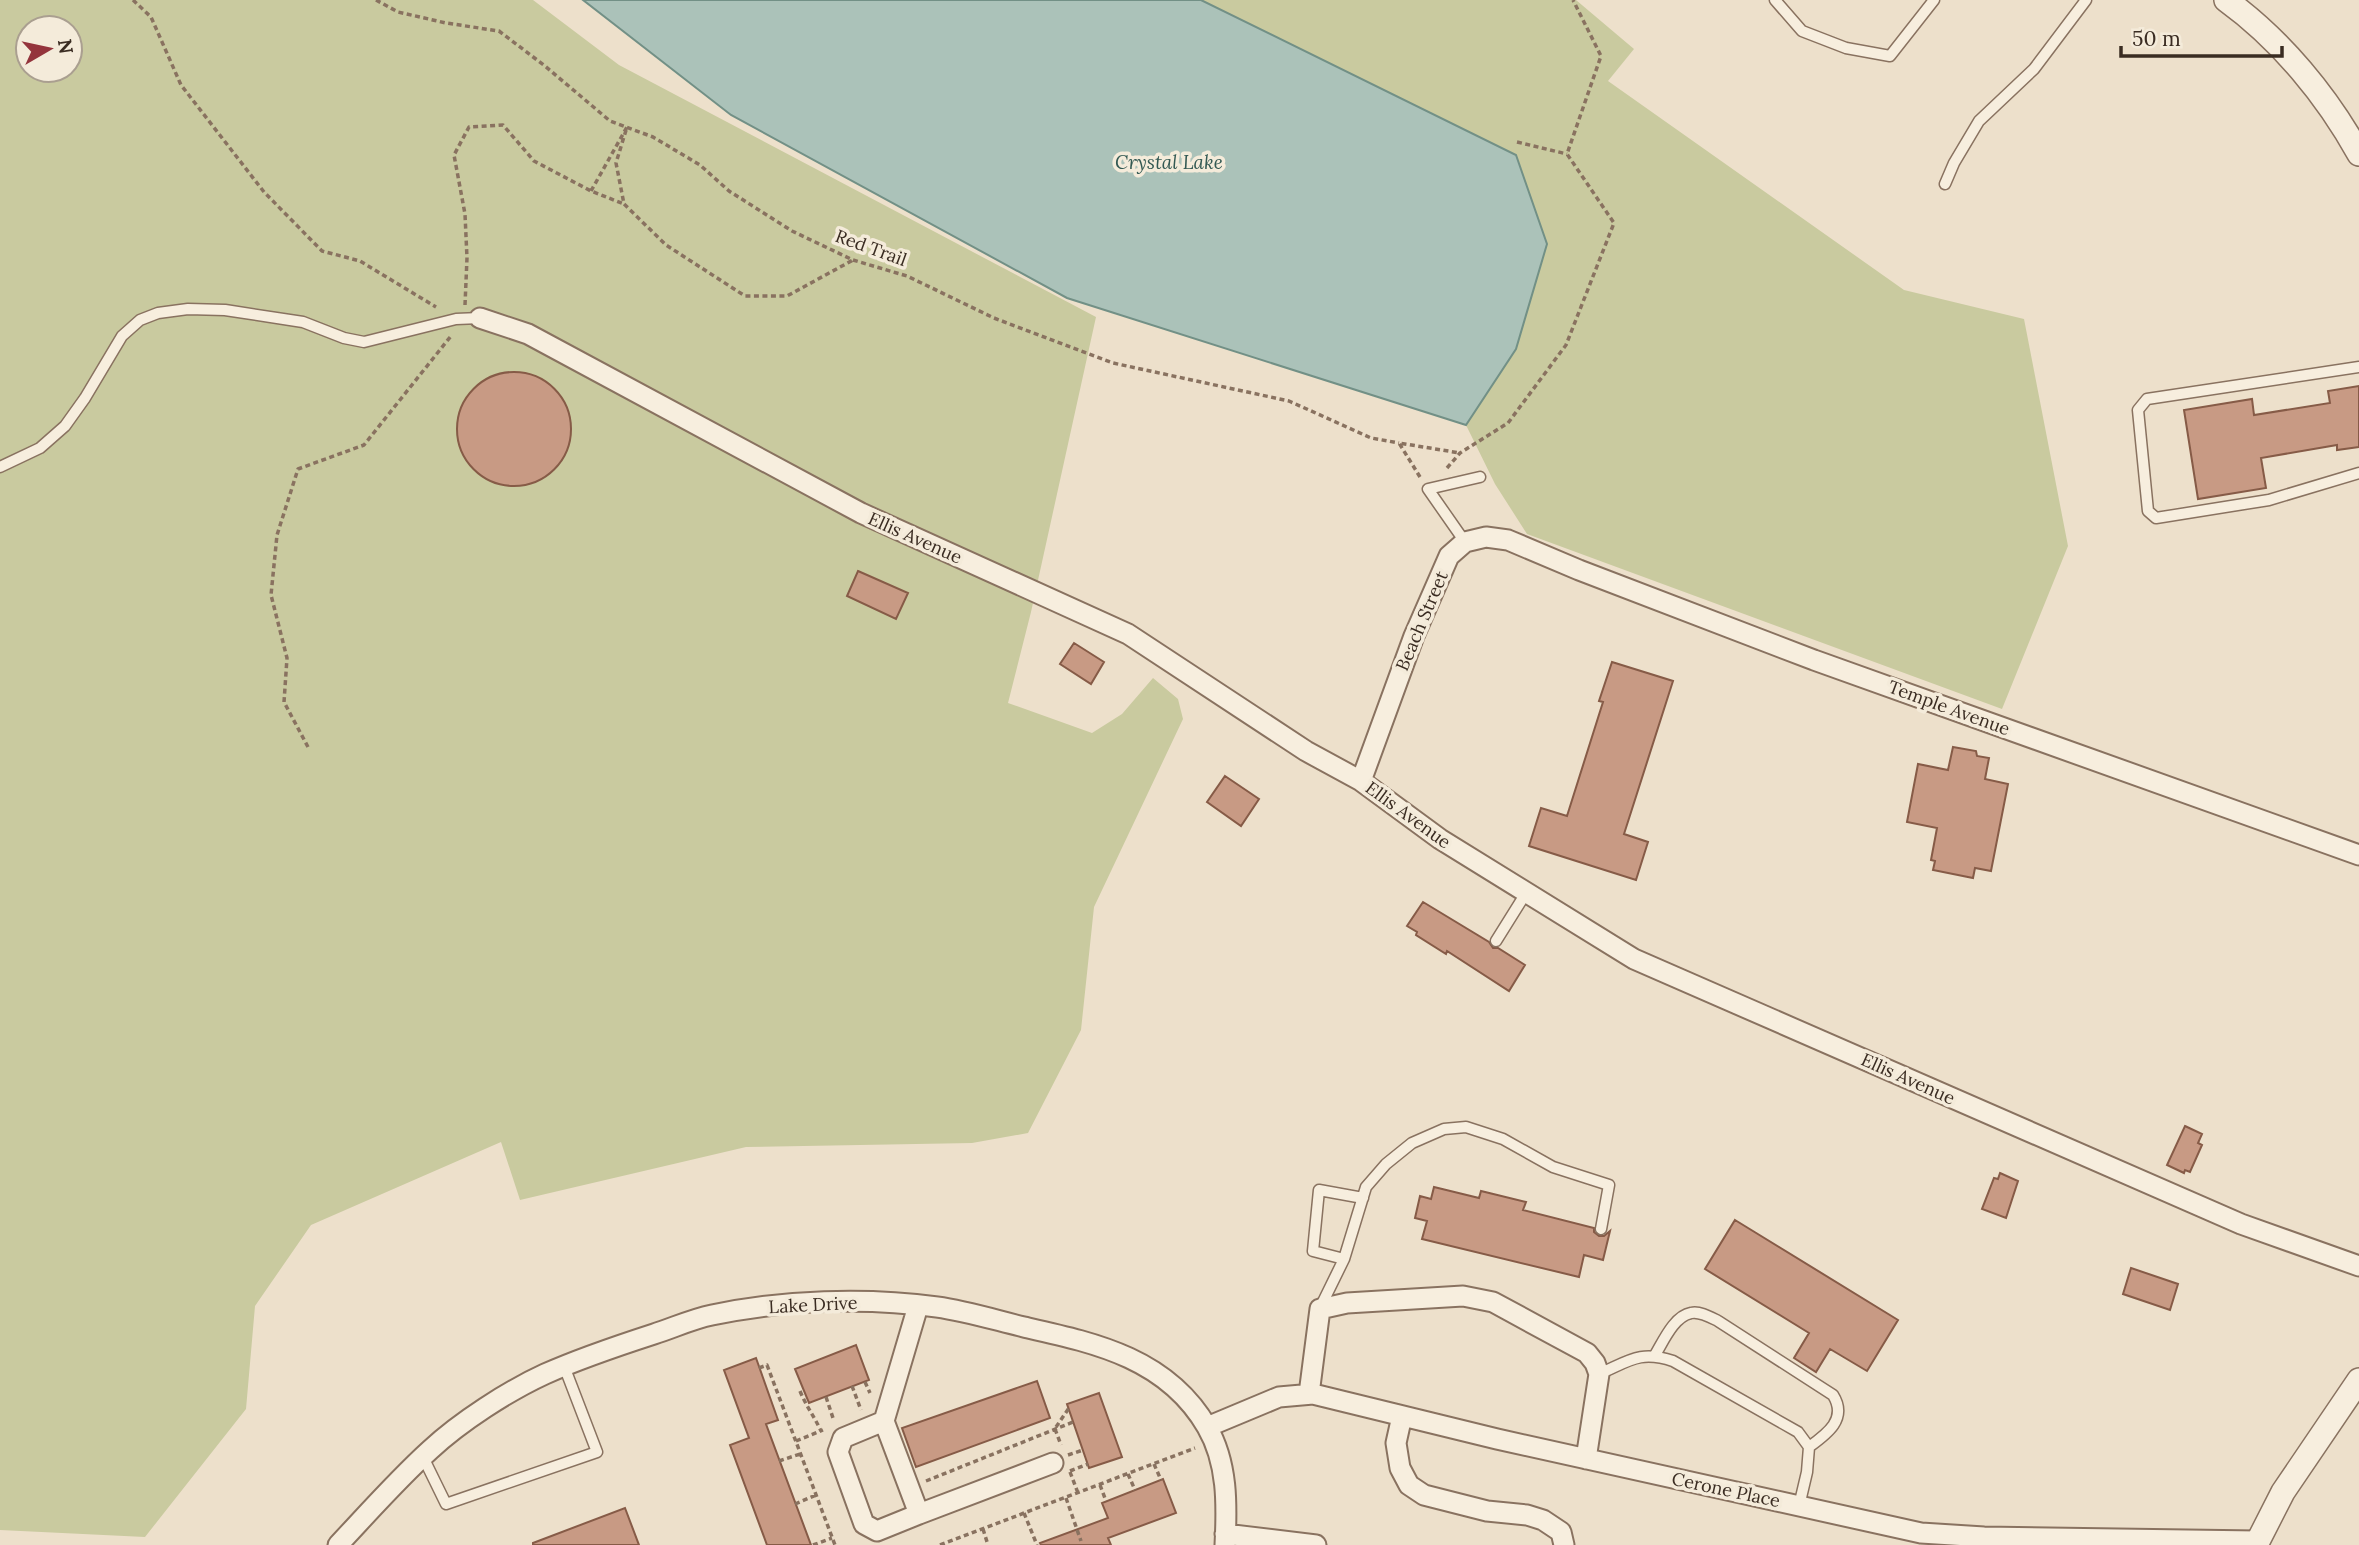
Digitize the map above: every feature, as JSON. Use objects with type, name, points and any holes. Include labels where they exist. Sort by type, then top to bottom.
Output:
[{"type":"street","points":[[2226,0],[2286,53],[2341,121],[2359,155]]},
{"type":"street","name":"Ellis Avenue","points":[[467,319],[528,334],[861,513],[1128,634],[1306,751],[1361,780],[1440,839],[1634,959],[2241,1224],[2359,1266]]},
{"type":"street","name":"Temple Avenue","points":[[1465,542],[1486,537],[1508,540],[1814,660],[2359,855]]},
{"type":"street","name":"Beach Street","points":[[1361,780],[1413,636],[1450,556],[1465,542]]},
{"type":"street","points":[[1309,1394],[1320,1309],[1348,1303],[1463,1296],[1493,1302],[1587,1353],[1595,1363],[1599,1374],[1586,1459]]},
{"type":"street","name":"Lake Drive","points":[[338,1545],[423,1457],[490,1405],[543,1375],[585,1357],[710,1315],[786,1304],[874,1302],[938,1307],[1081,1340],[1122,1353],[1148,1367],[1186,1398],[1207,1427],[1221,1462],[1227,1503],[1225,1540]]},
{"type":"street","points":[[918,1306],[876,1416],[843,1438],[838,1452],[864,1524],[877,1531],[1063,1464]]},
{"type":"street","points":[[2256,1543],[2294,1475],[2359,1380]]},
{"type":"street","name":"Cerone Place","points":[[1207,1427],[1279,1397],[1309,1394],[1921,1533],[1976,1541],[2256,1543]]},
{"type":"street","points":[[876,1416],[919,1514]]},
{"type":"street","points":[[1402,1416],[1396,1443],[1400,1468],[1409,1485],[1423,1496],[1487,1511],[1527,1515],[1543,1520],[1561,1532],[1564,1545]]},
{"type":"street","points":[[1225,1540],[1316,1545]]},
{"type":"lane","points":[[1775,0],[1802,31],[1846,48],[1890,56],[1934,0]]},
{"type":"lane","points":[[1945,184],[1979,121],[2034,69],[2086,0]]},
{"type":"lane","points":[[0,467],[40,448],[65,426],[122,336],[140,320],[158,313],[188,309],[225,310],[303,323],[344,338],[364,342],[467,319]]},
{"type":"lane","points":[[2359,367],[2147,399],[2138,410],[2148,511],[2156,518],[2269,500],[2359,473]]},
{"type":"lane","points":[[1465,542],[1427,489],[1480,477]]},
{"type":"lane","points":[[1496,941],[1526,893]]},
{"type":"lane","points":[[1320,1309],[1344,1259],[1366,1186],[1385,1164],[1412,1143],[1444,1129],[1466,1127],[1503,1139],[1553,1167],[1609,1185],[1601,1229]]},
{"type":"lane","points":[[1344,1259],[1313,1251],[1319,1191],[1363,1198]]},
{"type":"lane","points":[[1655,1355],[1670,1330],[1691,1312],[1718,1321],[1833,1395],[1838,1403],[1839,1414],[1831,1432],[1809,1447]]},
{"type":"lane","points":[[1599,1374],[1637,1357],[1655,1355],[1673,1361],[1798,1432],[1809,1447],[1807,1472],[1799,1506]]},
{"type":"lane","points":[[423,1457],[446,1504],[597,1452],[564,1366]]},
{"type":"path","points":[[133,0],[151,17],[181,85],[264,192],[322,251],[360,261],[467,319]]},
{"type":"path","name":"Red Trail","points":[[376,0],[398,12],[499,31],[610,121],[653,137],[700,165],[729,191],[792,231],[853,260],[907,276],[994,318],[1113,363],[1289,401],[1371,438],[1460,453]]},
{"type":"path","points":[[1567,154],[1601,56],[1573,0]]},
{"type":"path","points":[[308,747],[284,702],[287,657],[271,595],[277,535],[298,469],[364,445],[467,319],[465,214],[454,155],[468,127],[503,125],[534,161],[591,191],[624,204],[666,245],[745,296],[788,296],[853,260]]},
{"type":"path","points":[[591,191],[627,127]]},
{"type":"path","points":[[624,204],[616,163],[627,127]]},
{"type":"path","points":[[1399,443],[1427,489],[1460,453],[1508,423],[1566,345],[1614,223],[1567,154],[1517,142]]},
{"type":"path","points":[[759,1367],[767,1365],[835,1545]]},
{"type":"path","points":[[866,1382],[873,1400],[877,1388]]},
{"type":"path","points":[[852,1387],[861,1416],[876,1416]]},
{"type":"path","points":[[800,1391],[821,1431]]},
{"type":"path","points":[[826,1397],[835,1426]]},
{"type":"path","points":[[1055,1429],[1069,1408]]},
{"type":"path","points":[[909,1487],[1073,1422]]},
{"type":"path","points":[[796,1441],[828,1429]]},
{"type":"path","points":[[940,1545],[1200,1446]]},
{"type":"path","points":[[1063,1464],[1083,1450]]},
{"type":"path","points":[[779,1461],[800,1454]]},
{"type":"path","points":[[1063,1464],[1088,1464]]},
{"type":"path","points":[[1154,1464],[1161,1480]]},
{"type":"path","points":[[1128,1474],[1135,1490]]},
{"type":"path","points":[[1100,1485],[1106,1501]]},
{"type":"path","points":[[795,1504],[816,1495]]},
{"type":"path","points":[[1066,1498],[1081,1541]]},
{"type":"path","points":[[1024,1513],[1037,1545]]},
{"type":"path","points":[[983,1529],[988,1545]]},
{"type":"path","points":[[813,1545],[832,1538]]},
{"type":"green space","points":[[0,0],[533,0],[619,65],[1096,317],[1031,612],[1008,703],[1092,733],[1122,714],[1153,678],[1178,699],[1183,719],[1094,907],[1081,1030],[1028,1133],[972,1143],[746,1147],[520,1200],[501,1142],[311,1225],[255,1306],[246,1409],[145,1537],[0,1530]]},
{"type":"green space","points":[[1201,0],[1576,0],[1634,49],[1608,81],[1904,290],[2024,319],[2068,546],[2002,709],[1527,534],[1495,484],[1466,425],[1516,349]]},
{"type":"water","name":"Crystal Lake","points":[[583,0],[1201,0],[1516,155],[1547,244],[1516,349],[1466,425],[1067,298],[731,115]]},
{"type":"building","points":[[514,372],[536,376],[554,389],[567,407],[571,429],[567,451],[554,469],[536,482],[514,486],[492,482],[474,469],[461,451],[457,429],[461,407],[474,389],[492,376]]},
{"type":"building","points":[[2359,386],[2359,447],[2337,450],[2337,445],[2261,458],[2266,488],[2198,499],[2184,410],[2252,399],[2254,415],[2330,403],[2328,391]]},
{"type":"building","points":[[858,571],[908,593],[896,619],[847,596]]},
{"type":"building","points":[[1074,643],[1104,662],[1091,684],[1060,664]]},
{"type":"building","points":[[1612,662],[1673,681],[1624,834],[1648,842],[1636,880],[1529,846],[1541,808],[1567,816],[1603,702],[1599,701]]},
{"type":"building","points":[[1953,747],[1976,751],[1977,756],[1989,758],[1985,779],[2008,784],[1991,871],[1975,868],[1973,878],[1933,870],[1935,861],[1931,860],[1937,828],[1907,822],[1918,764],[1948,770]]},
{"type":"building","points":[[1225,776],[1259,799],[1241,826],[1207,802]]},
{"type":"building","points":[[1423,902],[1489,942],[1493,948],[1498,948],[1525,965],[1509,991],[1447,951],[1446,954],[1416,935],[1417,932],[1407,926]]},
{"type":"building","points":[[2185,1126],[2202,1134],[2198,1143],[2202,1145],[2190,1172],[2185,1170],[2184,1173],[2167,1165]]},
{"type":"building","points":[[2000,1173],[2018,1181],[2006,1218],[1982,1209],[1994,1178],[1998,1179]]},
{"type":"building","points":[[1434,1187],[1479,1198],[1481,1191],[1526,1202],[1523,1210],[1594,1228],[1594,1232],[1599,1236],[1610,1231],[1603,1260],[1584,1255],[1579,1277],[1422,1239],[1427,1221],[1415,1218],[1420,1196],[1431,1199]]},
{"type":"building","points":[[1735,1220],[1898,1320],[1867,1371],[1830,1349],[1816,1372],[1794,1358],[1809,1333],[1705,1269]]},
{"type":"building","points":[[2131,1268],[2178,1284],[2170,1310],[2123,1294]]},
{"type":"building","points":[[856,1345],[869,1380],[809,1403],[795,1369]]},
{"type":"building","points":[[756,1358],[778,1420],[766,1424],[811,1545],[767,1545],[730,1445],[749,1438],[724,1370]]},
{"type":"building","points":[[1037,1381],[1050,1418],[916,1467],[902,1428]]},
{"type":"building","points":[[1099,1393],[1122,1457],[1089,1468],[1067,1404]]},
{"type":"building","points":[[1163,1479],[1176,1513],[1108,1538],[1111,1545],[1041,1545],[1040,1543],[1108,1518],[1102,1503]]},
{"type":"building","points":[[625,1508],[639,1545],[533,1545],[533,1543]]}]
